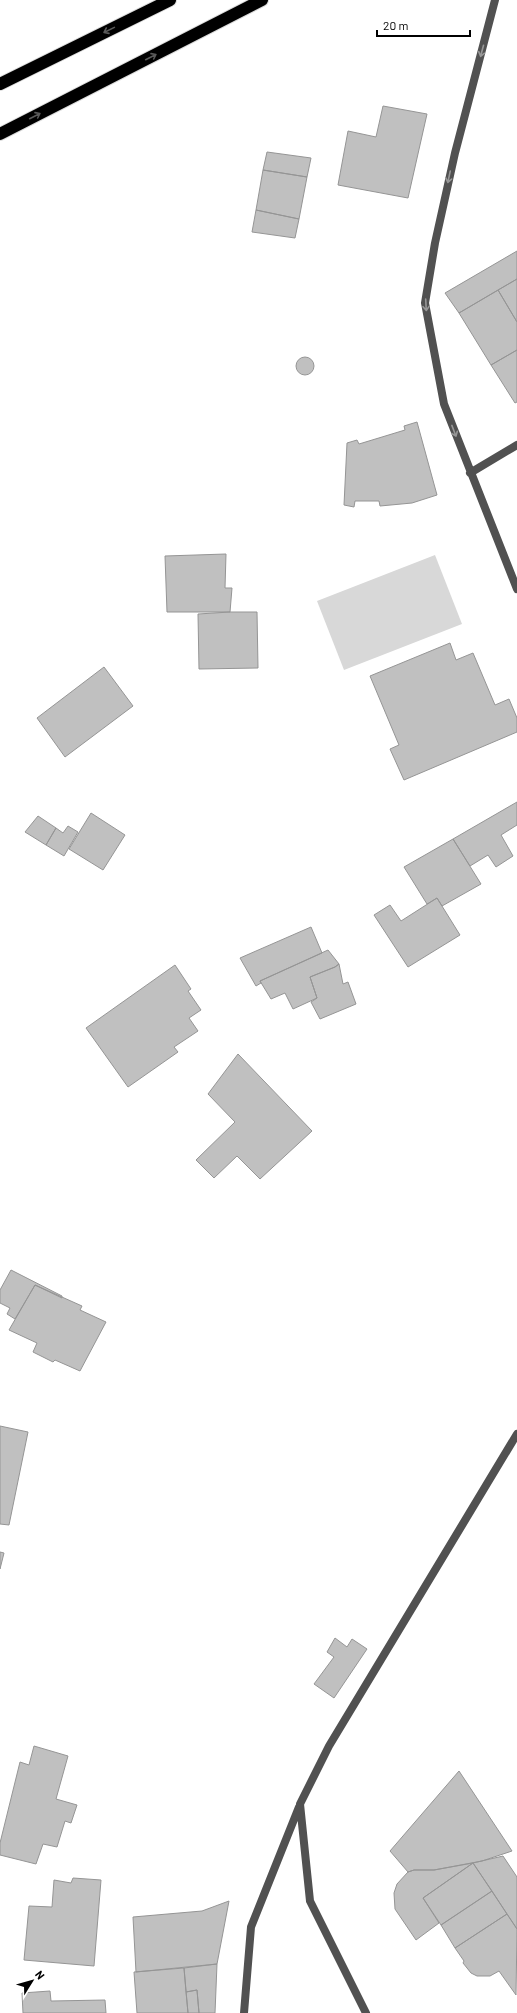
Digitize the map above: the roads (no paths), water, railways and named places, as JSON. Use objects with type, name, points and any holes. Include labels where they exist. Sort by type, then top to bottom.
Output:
[{"type":"highway","points":[[0,84],[170,0]]},
{"type":"highway","points":[[0,134],[262,0]]},
{"type":"street","points":[[495,0],[455,153],[435,243],[424,303],[444,404],[517,589]]},
{"type":"street","points":[[470,473],[517,445]]},
{"type":"street","points":[[244,2013],[251,1927],[300,1804],[329,1746],[517,1434]]},
{"type":"street","points":[[300,1804],[310,1901],[366,2013]]}]
